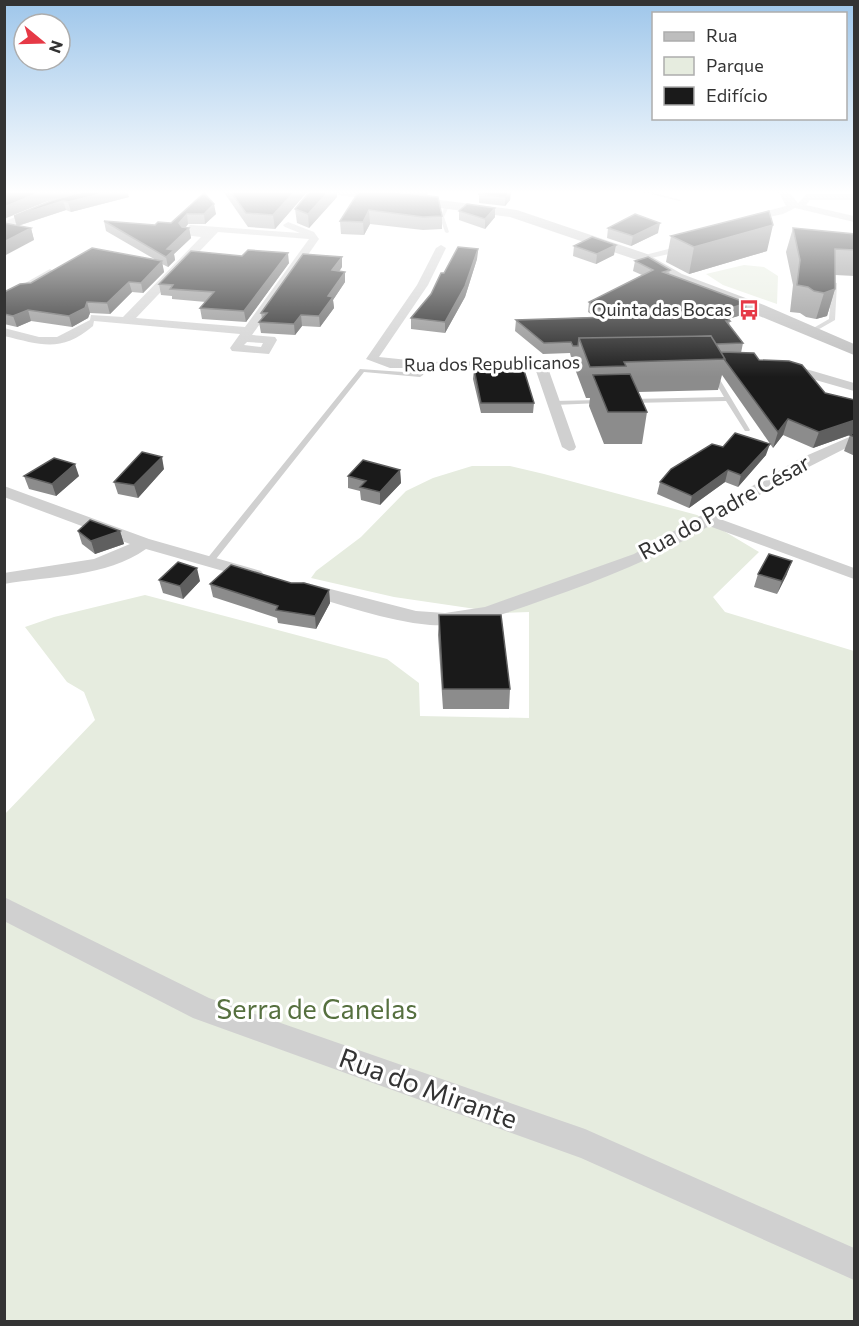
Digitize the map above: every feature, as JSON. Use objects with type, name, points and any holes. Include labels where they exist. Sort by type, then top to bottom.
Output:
[{"type":"main road","points":[[630,253],[642,257],[677,277],[855,350]]},
{"type":"street","points":[[131,316],[192,253]]},
{"type":"street","points":[[4,332],[63,342],[74,337],[92,320],[131,316],[246,335],[304,253]]},
{"type":"street","name":"Rua dos Republicanos","points":[[438,253],[422,285],[372,355],[372,359],[379,363],[424,366],[617,362]]},
{"type":"street","points":[[642,257],[661,253]]},
{"type":"street","points":[[4,300],[50,272]]},
{"type":"street","points":[[768,363],[855,387]]},
{"type":"street","points":[[540,364],[569,447]]},
{"type":"street","name":"Rua do Padre César","points":[[4,491],[143,543],[399,614],[432,619],[493,611],[599,574],[670,542],[773,478],[818,454],[855,439]]},
{"type":"street","points":[[708,520],[855,574]]},
{"type":"street","points":[[4,579],[106,561],[133,552],[143,543]]},
{"type":"street","name":"Rua do Mirante","points":[[4,908],[203,1009],[585,1144],[855,1264]]},
{"type":"lane","points":[[812,331],[832,320],[834,283]]},
{"type":"lane","points":[[711,364],[728,399],[747,430]]},
{"type":"lane","points":[[209,562],[362,369],[420,375],[424,366]]},
{"type":"lane","points":[[621,401],[728,399]]},
{"type":"lane","points":[[554,403],[610,402]]},
{"type":"green space","points":[[744,265],[764,267],[778,276],[777,304],[723,285],[706,274]]},
{"type":"green space","name":"Serra de Canelas","points":[[472,466],[510,466],[697,515],[759,552],[713,597],[725,612],[854,651],[854,1321],[5,1321],[4,815],[95,720],[84,692],[67,682],[25,627],[54,617],[145,595],[387,659],[419,683],[420,716],[529,718],[529,612],[503,613],[394,597],[311,578],[316,571],[361,537],[406,491],[433,478]]},
{"type":"building","points":[[83,253],[118,253],[162,261],[141,283],[129,282],[107,303],[87,302],[85,308],[69,316],[28,310],[13,316],[4,314],[4,292],[20,284],[31,283]]},
{"type":"building","points":[[159,253],[171,253],[166,257]]},
{"type":"building","points":[[189,253],[242,256],[245,253],[288,253],[244,311],[200,308],[214,292],[170,289],[173,285],[159,284]]},
{"type":"building","points":[[455,253],[477,253],[465,286],[445,322],[411,318],[431,294],[441,273],[444,273]]},
{"type":"building","points":[[798,253],[835,253],[835,289],[824,293],[797,285],[800,260]]},
{"type":"building","points":[[303,254],[342,257],[332,270],[345,272],[328,296],[333,297],[319,316],[301,315],[294,324],[259,322],[267,313],[261,313]]},
{"type":"building","points":[[648,257],[670,270],[663,272],[747,303],[721,311],[743,343],[716,344],[711,336],[579,338],[578,346],[573,346],[571,342],[544,343],[516,320],[611,317],[589,302],[653,270],[635,261]]},
{"type":"building","points":[[711,336],[725,359],[624,362],[626,366],[590,367],[579,338]]},
{"type":"building","points":[[721,352],[754,353],[759,360],[789,361],[802,365],[825,393],[855,400],[855,420],[819,432],[788,419],[778,432]]},
{"type":"building","points":[[522,364],[534,403],[481,403],[474,369]]},
{"type":"building","points":[[630,374],[647,412],[608,412],[593,375]]},
{"type":"building","points":[[735,433],[770,444],[741,475],[728,470],[692,496],[660,482],[671,469],[712,444],[723,447]]},
{"type":"building","points":[[142,452],[162,457],[134,485],[114,482]]},
{"type":"building","points":[[54,458],[75,464],[52,484],[24,476]]},
{"type":"building","points":[[363,460],[400,470],[380,492],[360,487],[366,481],[348,476]]},
{"type":"building","points":[[90,520],[120,531],[91,541],[78,531]]},
{"type":"building","points":[[769,554],[792,561],[782,581],[758,574]]},
{"type":"building","points":[[178,562],[197,568],[180,586],[159,580]]},
{"type":"building","points":[[231,565],[291,583],[304,583],[329,590],[315,616],[276,610],[278,606],[210,584]]},
{"type":"building","points":[[439,615],[501,615],[510,689],[443,689]]},
{"type":"place","name":"Quinta das Bocas","points":[[749,310]]}]
